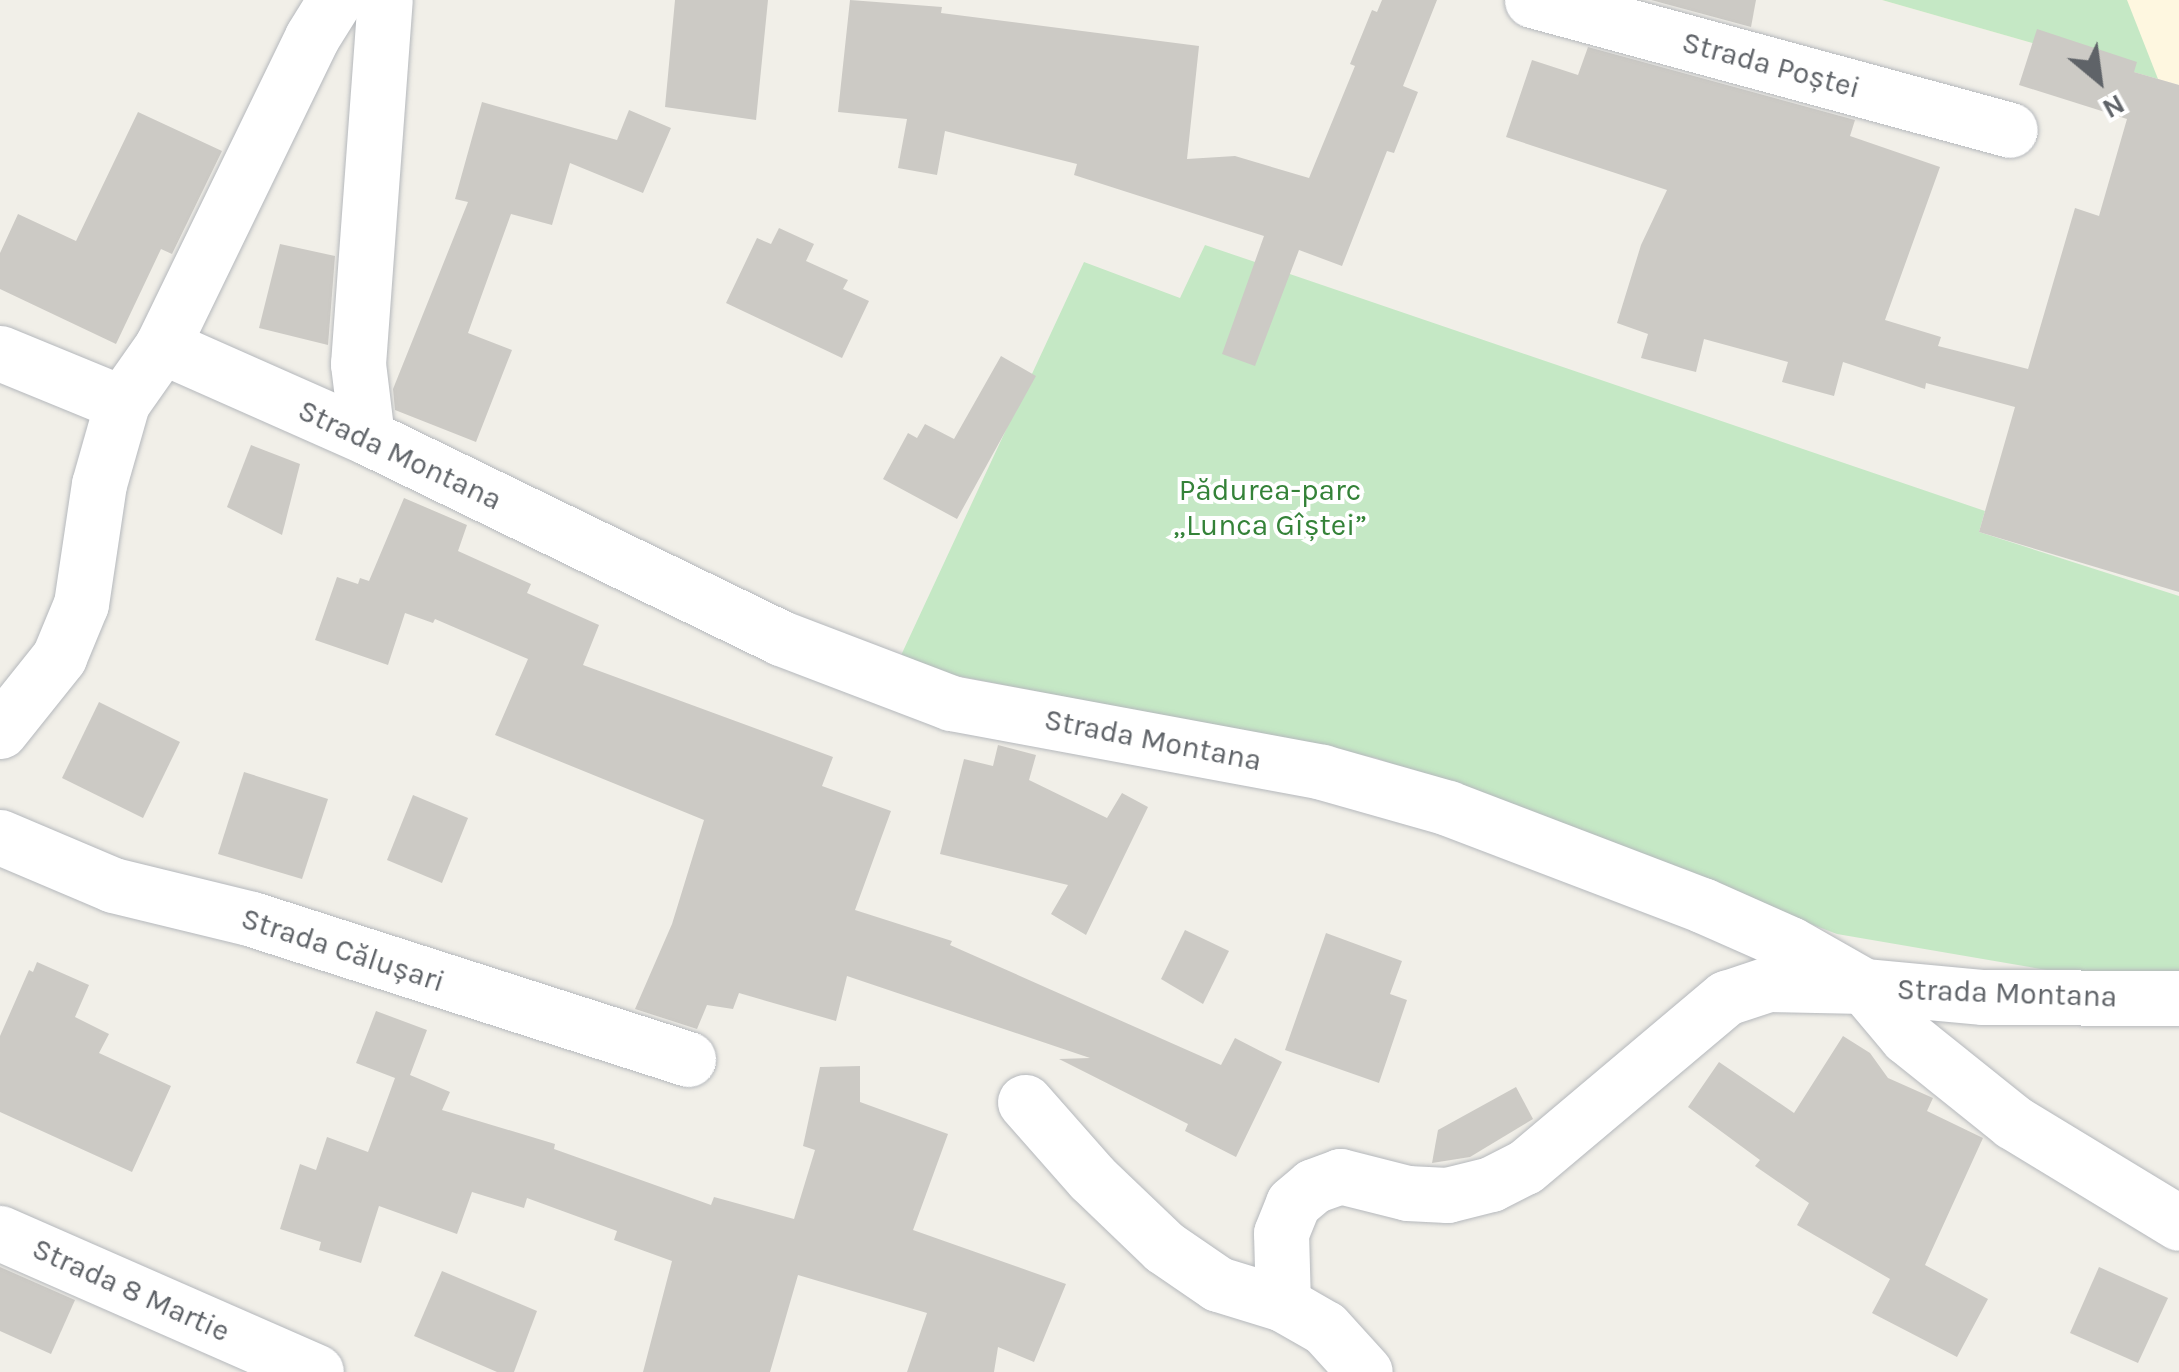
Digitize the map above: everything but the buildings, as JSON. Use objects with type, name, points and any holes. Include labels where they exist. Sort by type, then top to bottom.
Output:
[{"type":"street","points":[[0,731],[59,657],[80,604],[99,484],[122,403],[162,346],[312,37],[335,0]]},
{"type":"street","points":[[368,437],[358,364],[385,0]]},
{"type":"street","name":"Strada Poștei","points":[[1532,0],[2010,130]]},
{"type":"street","name":"Strada Montana","points":[[162,346],[368,437],[781,638],[860,672],[951,703],[1322,772],[1448,808],[1720,913],[1790,944],[1864,986],[1983,997],[2179,998]]},
{"type":"street","points":[[0,354],[122,403]]},
{"type":"street","name":"Strada Călușari","points":[[0,837],[113,885],[252,919],[688,1059]]},
{"type":"street","points":[[1283,1304],[1281,1234],[1293,1203],[1313,1186],[1340,1176],[1407,1192],[1447,1195],[1492,1184],[1525,1167],[1726,998],[1768,984],[1864,986],[1907,1036],[2013,1122],[2179,1223]]},
{"type":"street","points":[[1024,1102],[1092,1178],[1164,1247],[1218,1284],[1283,1304],[1325,1328],[1365,1372]]},
{"type":"street","name":"Strada 8 Martie","points":[[0,1233],[316,1372]]},
{"type":"shaded area","points":[[1882,0],[2179,0],[2179,85],[2158,79]]},
{"type":"green space","points":[[1882,0],[2127,0],[2158,79]]},
{"type":"green space","name":"Pădurea-parc „Lunca Gîștei”","points":[[1205,245],[1985,511],[1979,532],[2179,596],[2179,984],[2070,974],[1837,934],[1376,758],[897,664],[1084,262],[1180,298]]}]
